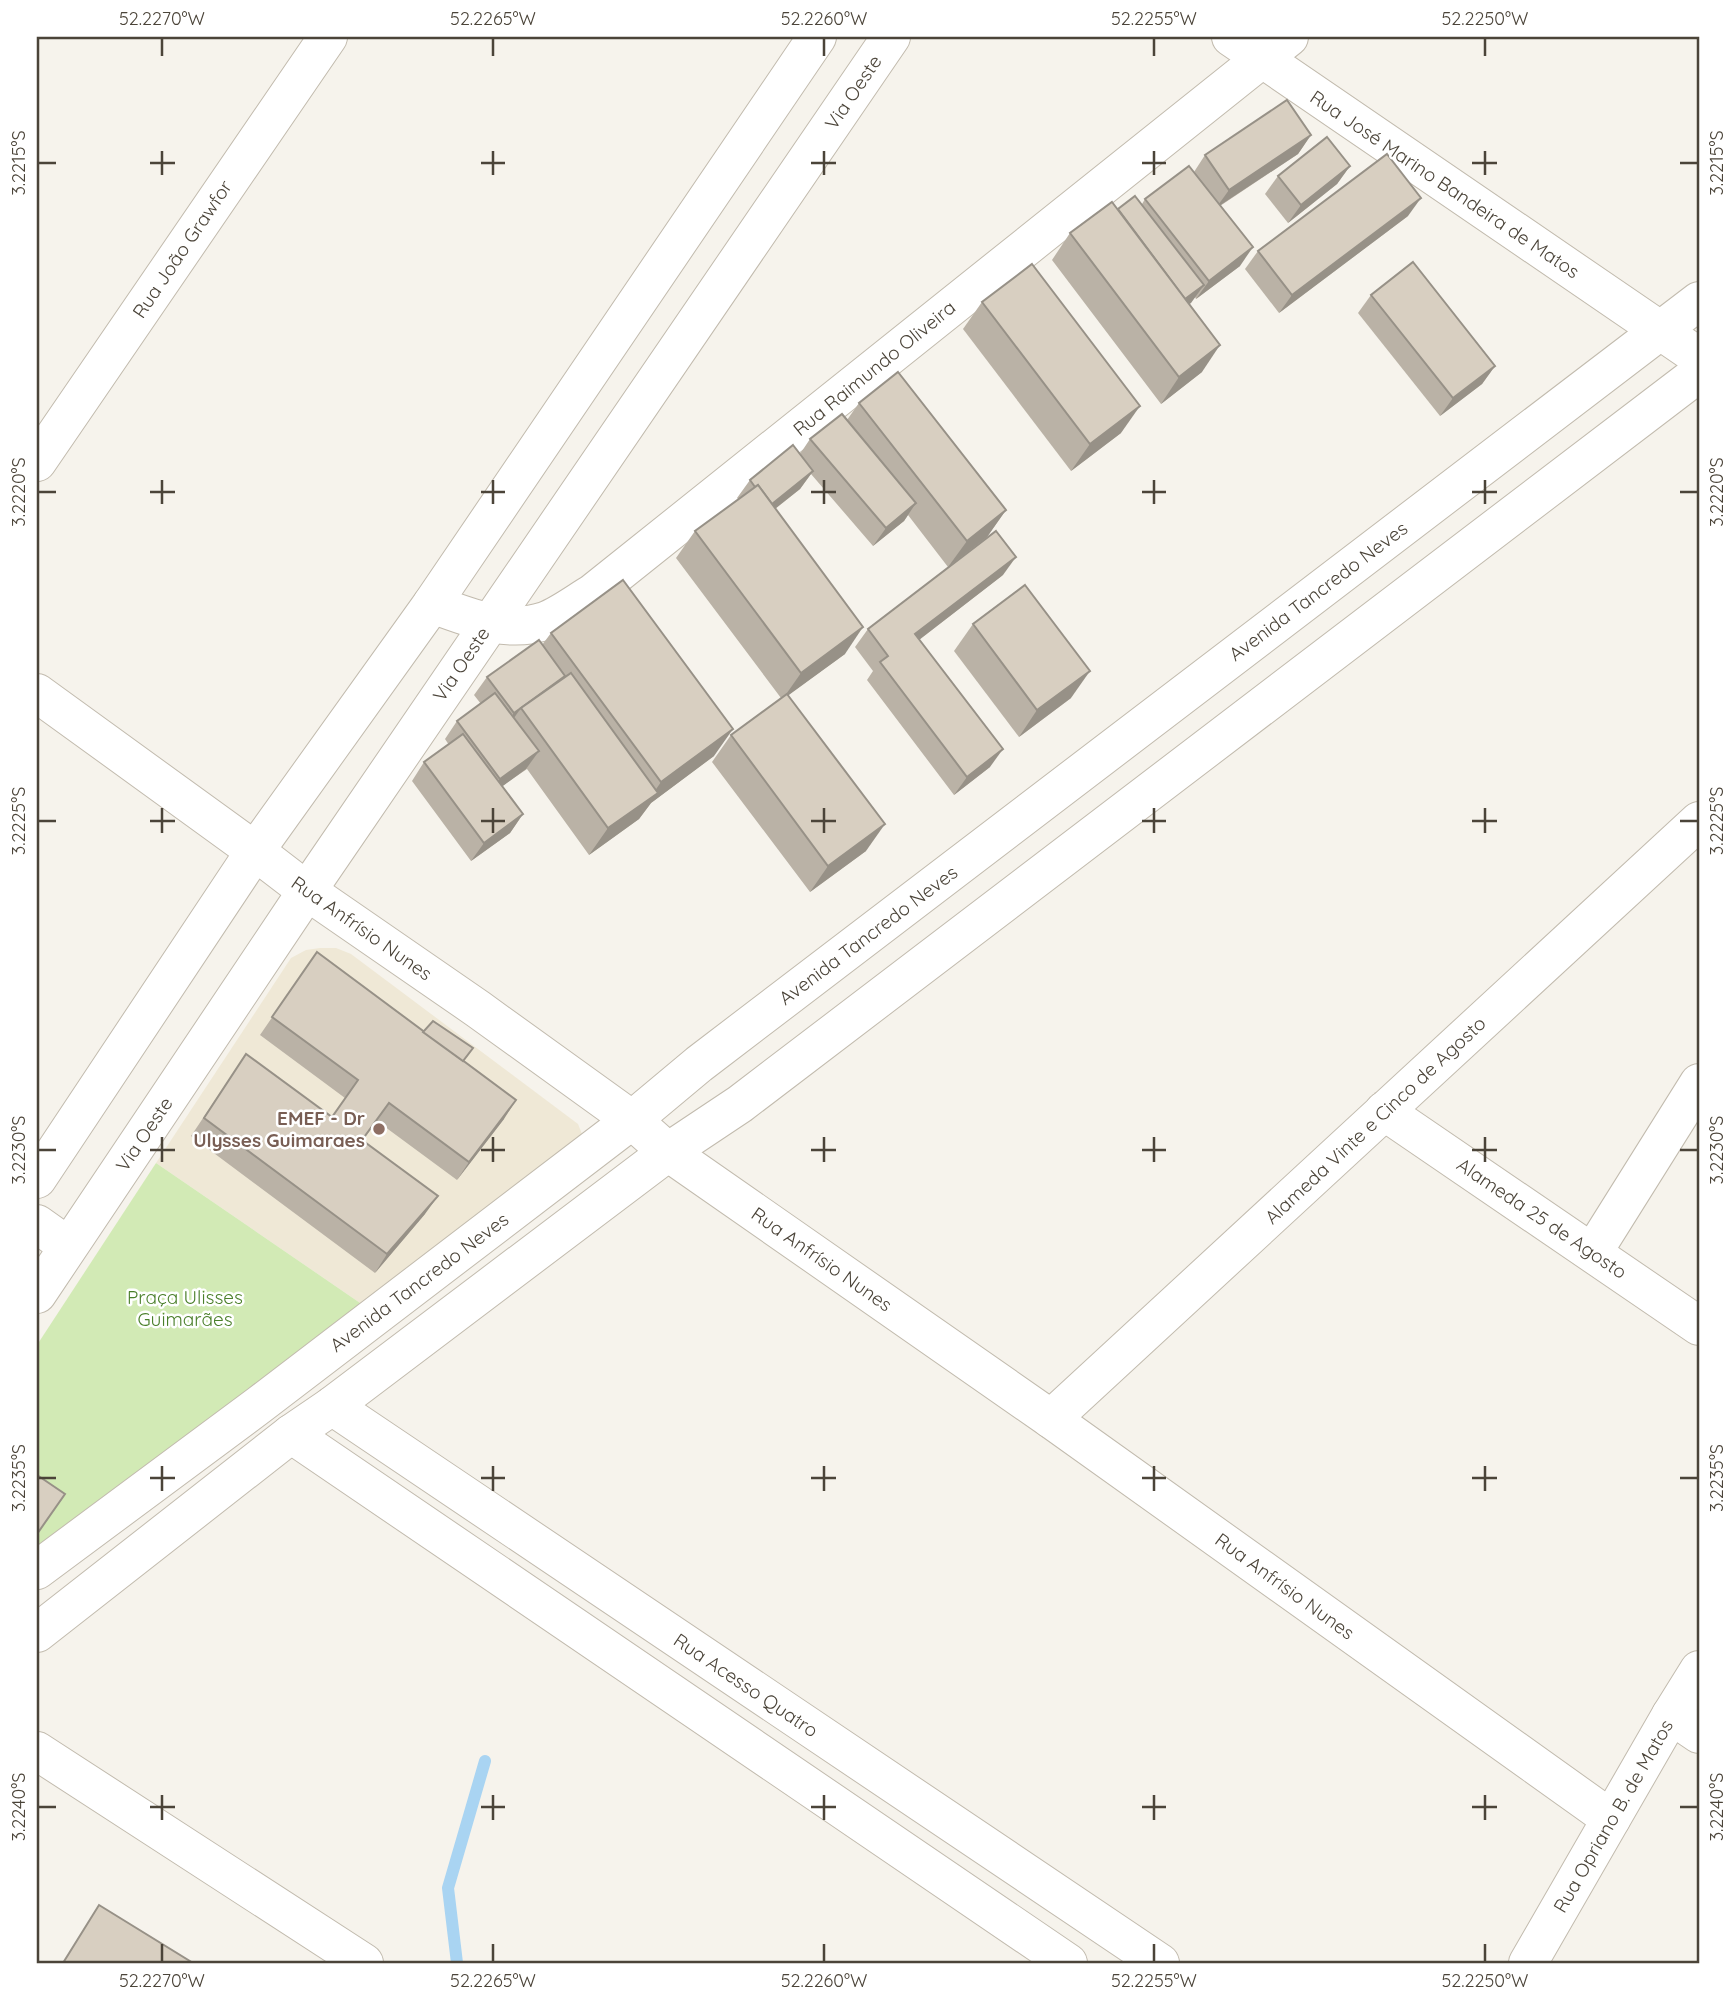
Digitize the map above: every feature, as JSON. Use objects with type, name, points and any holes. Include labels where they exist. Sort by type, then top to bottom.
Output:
[{"type":"street","name":"Rua João Grawfor","points":[[37,462],[328,37]]},
{"type":"street","points":[[37,1179],[255,851],[432,604],[817,37]]},
{"type":"street","name":"Via Oeste","points":[[40,1282],[68,1246],[306,891],[891,37]]},
{"type":"street","name":"Rua José Marino Bandeira de Matos","points":[[1231,37],[1275,48],[1699,357]]},
{"type":"street","name":"Rua Raimundo Oliveira","points":[[432,604],[489,623],[519,627],[547,621],[593,593],[1275,48]]},
{"type":"street","name":"Avenida Tancredo Neves","points":[[37,1570],[632,1120],[699,1064],[1699,301]]},
{"type":"street","points":[[37,1633],[291,1434],[332,1406],[668,1152],[740,1104],[1699,373]]},
{"type":"street","name":"Rua Anfrísio Nunes","points":[[37,693],[306,891],[478,1009],[632,1120],[668,1152],[1051,1419],[1611,1819]]},
{"type":"street","name":"Alameda Vinte e Cinco de Agosto","points":[[1051,1419],[1699,821]]},
{"type":"street","points":[[1593,1252],[1699,1083]]},
{"type":"street","name":"Alameda 25 de Agosto","points":[[1384,1111],[1699,1325]]},
{"type":"street","points":[[37,1224],[68,1246]]},
{"type":"street","name":"Rua Acesso Quatro","points":[[332,1406],[1160,1963]]},
{"type":"street","points":[[291,1434],[1068,1963]]},
{"type":"street","name":"Rua Opriano B. de Matos","points":[[1528,1963],[1611,1819],[1685,1724],[1699,1670]]},
{"type":"street","points":[[37,1751],[364,1963]]},
{"type":"shaded area","name":"EMEF - Dr Ulysses Guimaraes","points":[[336,948],[351,954],[578,1124],[582,1134],[582,1142],[363,1305],[156,1163],[291,958],[306,950]]},
{"type":"green space","name":"Praça Ulisses Guimarães","points":[[156,1163],[363,1305],[37,1557],[37,1345]]},
{"type":"building","points":[[1287,100],[1311,135],[1229,190],[1205,155]]},
{"type":"building","points":[[1327,137],[1350,166],[1301,205],[1278,176]]},
{"type":"building","points":[[1387,154],[1421,198],[1292,295],[1258,251]]},
{"type":"building","points":[[1189,166],[1253,247],[1209,281],[1145,199]]},
{"type":"building","points":[[1135,196],[1204,285],[1185,299],[1118,209]]},
{"type":"building","points":[[1112,202],[1220,345],[1179,377],[1070,233]]},
{"type":"building","points":[[1413,262],[1495,366],[1453,398],[1371,295]]},
{"type":"building","points":[[1032,264],[1140,406],[1090,444],[982,302]]},
{"type":"building","points":[[898,372],[1006,510],[967,541],[859,403]]},
{"type":"building","points":[[842,414],[916,503],[886,528],[810,439]]},
{"type":"building","points":[[793,445],[813,471],[772,504],[758,485],[755,487],[750,480]]},
{"type":"building","points":[[758,485],[863,627],[801,673],[695,531]]},
{"type":"building","points":[[996,531],[1016,557],[915,634],[1003,749],[967,777],[880,662],[888,656],[868,629]]},
{"type":"building","points":[[623,580],[733,729],[661,782],[551,633]]},
{"type":"building","points":[[1025,585],[1090,671],[1037,710],[973,624]]},
{"type":"building","points":[[539,640],[565,676],[514,713],[487,677]]},
{"type":"building","points":[[571,673],[658,793],[608,828],[521,708]]},
{"type":"building","points":[[495,693],[539,751],[500,779],[457,721]]},
{"type":"building","points":[[787,694],[885,824],[828,866],[731,735]]},
{"type":"building","points":[[463,734],[523,814],[484,843],[424,762]]},
{"type":"building","points":[[317,952],[516,1100],[469,1162],[389,1103],[362,1140],[438,1196],[387,1254],[204,1118],[246,1054],[332,1117],[358,1080],[272,1017]]},
{"type":"building","points":[[433,1021],[473,1048],[463,1061],[423,1032]]},
{"type":"building","points":[[37,1475],[65,1494],[37,1534]]},
{"type":"building","points":[[99,1905],[193,1963],[63,1963]]},
{"type":"waterway","points":[[457,1963],[448,1888],[485,1761]]},
{"type":"place","name":"EMEF - Dr Ulysses Guimaraes","points":[[379,1129]]}]
